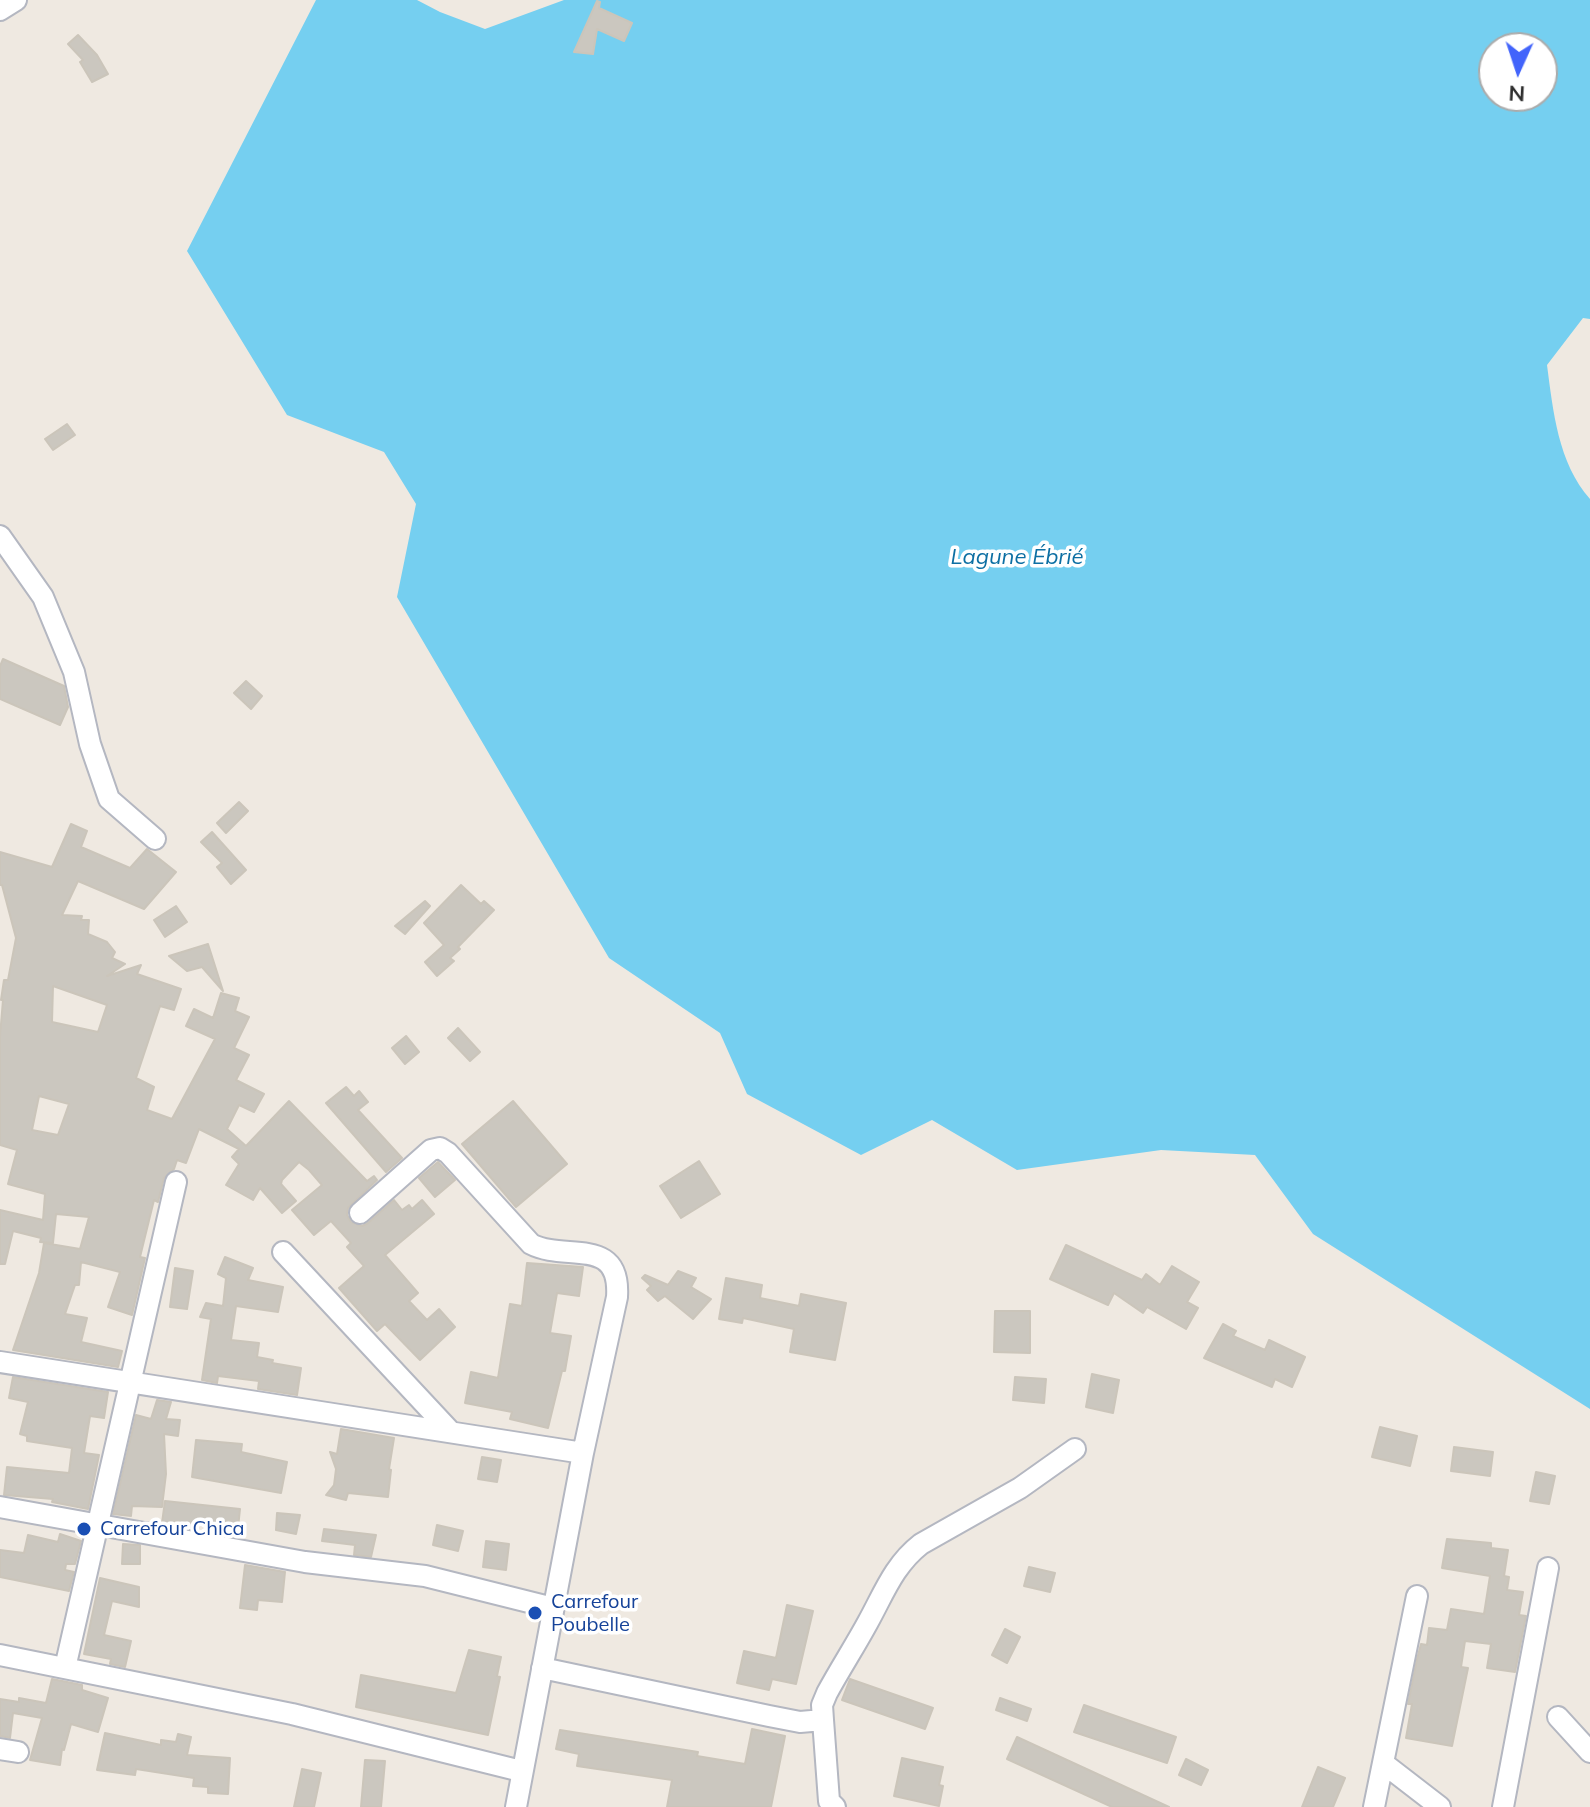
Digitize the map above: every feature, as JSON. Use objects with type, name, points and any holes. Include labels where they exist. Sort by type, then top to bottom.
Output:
[{"type":"street","points":[[0,10],[16,0]]},
{"type":"street","points":[[0,536],[43,597],[48,609],[74,672],[90,744],[109,799],[155,839]]},
{"type":"street","points":[[360,1213],[431,1150],[440,1148],[531,1244],[600,1257],[612,1267],[618,1280],[516,1807]]},
{"type":"street","points":[[65,1668],[176,1182]]},
{"type":"street","points":[[283,1252],[450,1431]]},
{"type":"street","points":[[0,1362],[583,1453]]},
{"type":"street","points":[[835,1807],[829,1801],[822,1705],[886,1587],[907,1555],[1020,1488],[1075,1449]]},
{"type":"street","points":[[0,1507],[305,1562],[425,1576],[553,1608]]},
{"type":"street","points":[[1503,1807],[1548,1568]]},
{"type":"street","points":[[1374,1807],[1417,1596]]},
{"type":"street","points":[[0,1655],[292,1714],[521,1771]]},
{"type":"street","points":[[542,1668],[800,1722],[823,1720]]},
{"type":"street","points":[[1558,1717],[1590,1752]]},
{"type":"street","points":[[1383,1763],[1440,1807]]},
{"type":"water","name":"Lagune Ébrié","points":[[316,0],[417,0],[485,29],[564,0],[1590,0],[1590,319],[1583,318],[1547,365],[1564,453],[1579,485],[1590,499],[1590,1409],[1313,1234],[1255,1155],[1161,1150],[1017,1170],[932,1120],[861,1155],[747,1094],[720,1033],[609,958],[397,597],[416,504],[384,452],[287,415],[187,251]]},
{"type":"building","points":[[597,1],[600,2],[599,8],[632,23],[624,41],[597,29],[593,54],[574,52]]},
{"type":"building","points":[[78,35],[97,55],[108,74],[92,82],[80,62],[83,60],[68,44]]},
{"type":"building","points":[[67,424],[75,435],[53,450],[45,439]]},
{"type":"building","points":[[3,659],[64,686],[68,707],[60,725],[0,699],[0,666]]},
{"type":"building","points":[[246,681],[262,696],[251,709],[234,693]]},
{"type":"building","points":[[239,802],[248,811],[226,833],[217,823]]},
{"type":"building","points":[[71,824],[87,831],[81,847],[130,868],[147,849],[176,872],[144,909],[78,881],[62,915],[82,916],[81,920],[89,920],[88,934],[107,942],[115,952],[112,958],[125,964],[107,976],[141,965],[137,974],[181,989],[174,1010],[160,1006],[136,1078],[154,1087],[147,1110],[172,1119],[215,1039],[186,1026],[194,1009],[213,1018],[221,993],[239,998],[235,1011],[249,1017],[234,1048],[249,1055],[236,1080],[264,1094],[254,1112],[239,1105],[227,1129],[246,1146],[289,1101],[367,1181],[374,1176],[377,1180],[348,1208],[347,1215],[351,1222],[362,1226],[368,1223],[394,1200],[402,1210],[409,1205],[412,1209],[422,1200],[434,1214],[385,1255],[418,1293],[409,1301],[427,1320],[439,1309],[455,1327],[420,1360],[385,1324],[377,1331],[339,1288],[364,1266],[347,1247],[351,1243],[331,1221],[314,1235],[292,1210],[322,1185],[309,1170],[299,1162],[282,1180],[281,1184],[296,1201],[282,1213],[260,1188],[253,1200],[226,1185],[239,1164],[232,1157],[239,1149],[199,1129],[186,1163],[177,1160],[174,1169],[164,1178],[158,1202],[154,1200],[140,1257],[145,1258],[132,1315],[108,1307],[120,1272],[81,1262],[79,1285],[75,1285],[65,1314],[87,1318],[81,1342],[122,1351],[118,1367],[13,1350],[39,1273],[44,1243],[80,1249],[89,1217],[56,1214],[53,1243],[40,1242],[41,1238],[13,1231],[5,1264],[0,1264],[0,1210],[43,1220],[45,1194],[8,1184],[17,1150],[0,1145],[1,1000],[16,938],[0,885],[0,852],[52,867]],"holes":[[[53,986],[107,1005],[98,1032],[52,1022]],[[39,1096],[69,1104],[58,1135],[32,1130]]]},
{"type":"building","points":[[212,832],[246,870],[231,884],[217,867],[222,863],[201,842]]},
{"type":"building","points":[[461,885],[481,904],[484,901],[494,910],[458,947],[460,949],[450,958],[454,961],[437,976],[425,962],[444,945],[424,923]]},
{"type":"building","points":[[425,901],[430,906],[405,934],[395,926]]},
{"type":"building","points":[[176,906],[187,922],[165,937],[154,920]]},
{"type":"building","points":[[208,944],[223,991],[202,967],[187,971],[169,956]]},
{"type":"building","points":[[458,1028],[480,1052],[470,1061],[448,1038]]},
{"type":"building","points":[[406,1036],[419,1052],[405,1064],[392,1048]]},
{"type":"building","points":[[346,1087],[354,1096],[359,1091],[368,1102],[358,1110],[402,1158],[386,1172],[326,1103]]},
{"type":"building","points":[[513,1101],[567,1164],[516,1207],[462,1144]]},
{"type":"building","points":[[699,1161],[720,1194],[681,1218],[660,1186]]},
{"type":"building","points":[[438,1162],[455,1180],[435,1197],[419,1178]]},
{"type":"building","points":[[1066,1245],[1142,1280],[1146,1274],[1160,1285],[1172,1266],[1199,1282],[1187,1302],[1198,1308],[1186,1329],[1147,1307],[1143,1313],[1114,1293],[1108,1305],[1050,1279]]},
{"type":"building","points":[[225,1257],[253,1268],[248,1280],[283,1287],[278,1312],[236,1306],[231,1340],[259,1343],[257,1357],[301,1368],[297,1395],[258,1389],[259,1381],[218,1376],[217,1383],[202,1380],[211,1319],[200,1317],[206,1303],[223,1306],[226,1278],[218,1274]]},
{"type":"building","points":[[527,1263],[583,1267],[579,1296],[557,1293],[550,1333],[571,1336],[565,1371],[562,1371],[548,1428],[510,1419],[512,1412],[465,1403],[471,1372],[498,1378],[510,1304],[522,1306]]},
{"type":"building","points":[[175,1268],[193,1271],[187,1309],[170,1307]]},
{"type":"building","points":[[678,1271],[696,1278],[691,1287],[711,1299],[693,1319],[665,1296],[658,1301],[647,1290],[651,1286],[642,1278],[645,1275],[668,1285]]},
{"type":"building","points":[[726,1278],[762,1285],[760,1298],[799,1306],[801,1294],[846,1303],[835,1360],[790,1352],[794,1329],[743,1318],[742,1323],[719,1319]]},
{"type":"building","points":[[995,1311],[1030,1311],[1030,1353],[994,1352]]},
{"type":"building","points":[[1223,1324],[1236,1331],[1233,1336],[1265,1350],[1269,1340],[1305,1357],[1292,1387],[1275,1379],[1272,1387],[1204,1358]]},
{"type":"building","points":[[1092,1374],[1119,1380],[1113,1413],[1086,1407]]},
{"type":"building","points":[[13,1377],[108,1392],[104,1418],[90,1416],[84,1453],[99,1455],[88,1509],[52,1502],[53,1499],[4,1495],[7,1467],[69,1473],[72,1448],[27,1441],[27,1436],[20,1434],[28,1402],[9,1398]]},
{"type":"building","points":[[1015,1377],[1046,1379],[1044,1403],[1013,1400]]},
{"type":"building","points":[[157,1400],[171,1402],[166,1419],[180,1420],[178,1436],[164,1434],[166,1474],[162,1507],[132,1506],[131,1516],[113,1514],[136,1415],[151,1419]]},
{"type":"building","points":[[1380,1427],[1417,1436],[1410,1466],[1372,1457]]},
{"type":"building","points":[[341,1429],[394,1438],[388,1497],[348,1493],[346,1500],[326,1495],[334,1485],[336,1469],[330,1452],[337,1454]]},
{"type":"building","points":[[196,1440],[242,1444],[241,1452],[287,1462],[281,1493],[192,1477]]},
{"type":"building","points":[[1454,1447],[1493,1452],[1490,1476],[1451,1471]]},
{"type":"building","points":[[482,1457],[501,1460],[497,1482],[478,1479]]},
{"type":"building","points":[[1536,1472],[1555,1476],[1549,1504],[1530,1501]]},
{"type":"building","points":[[165,1501],[240,1509],[238,1528],[197,1524],[196,1528],[162,1523]]},
{"type":"building","points":[[277,1513],[300,1515],[296,1534],[276,1530]]},
{"type":"building","points":[[437,1525],[463,1531],[458,1551],[433,1545]]},
{"type":"building","points":[[324,1529],[376,1535],[371,1557],[354,1555],[355,1545],[322,1541]]},
{"type":"building","points":[[60,1534],[81,1541],[75,1564],[66,1564],[65,1570],[74,1572],[69,1591],[0,1577],[0,1550],[24,1553],[28,1535],[58,1542]]},
{"type":"building","points":[[1447,1539],[1491,1543],[1491,1548],[1508,1550],[1504,1576],[1509,1577],[1507,1590],[1523,1592],[1519,1615],[1526,1616],[1515,1672],[1487,1668],[1491,1644],[1465,1641],[1461,1667],[1468,1668],[1452,1746],[1406,1738],[1412,1704],[1408,1704],[1417,1659],[1421,1644],[1427,1645],[1429,1628],[1447,1630],[1451,1609],[1484,1614],[1490,1576],[1442,1568]]},
{"type":"building","points":[[486,1541],[509,1544],[506,1570],[483,1567]]},
{"type":"building","points":[[123,1544],[140,1545],[140,1564],[122,1564]]},
{"type":"building","points":[[245,1565],[285,1572],[282,1602],[258,1600],[257,1610],[240,1608]]},
{"type":"building","points":[[1029,1567],[1055,1573],[1050,1592],[1024,1586]]},
{"type":"building","points":[[100,1578],[139,1587],[139,1607],[112,1601],[104,1635],[131,1641],[125,1667],[110,1664],[111,1659],[84,1654]]},
{"type":"building","points":[[787,1605],[813,1611],[796,1684],[772,1679],[769,1690],[737,1683],[744,1651],[776,1658]]},
{"type":"building","points":[[1005,1629],[1020,1637],[1007,1663],[992,1655]]},
{"type":"building","points":[[469,1650],[501,1657],[488,1735],[356,1707],[361,1675],[456,1693]]},
{"type":"building","points":[[52,1679],[82,1685],[82,1690],[108,1698],[98,1732],[71,1724],[60,1765],[30,1760],[42,1718],[13,1713],[10,1738],[0,1736],[0,1699],[19,1702],[19,1698],[46,1703]]},
{"type":"building","points":[[850,1679],[933,1708],[925,1729],[842,1700]]},
{"type":"building","points":[[1000,1698],[1031,1709],[1027,1721],[996,1710]]},
{"type":"building","points":[[1084,1705],[1176,1737],[1167,1763],[1074,1732]]},
{"type":"building","points":[[752,1729],[785,1736],[771,1807],[667,1807],[672,1780],[577,1766],[579,1754],[556,1749],[560,1730],[698,1752],[697,1756],[745,1764]]},
{"type":"building","points":[[105,1733],[161,1745],[161,1740],[176,1742],[178,1734],[191,1737],[187,1755],[230,1758],[228,1794],[208,1793],[208,1787],[193,1786],[194,1778],[136,1769],[135,1775],[97,1770]]},
{"type":"building","points":[[1017,1737],[1169,1807],[1112,1807],[1007,1759]]},
{"type":"building","points":[[902,1758],[943,1767],[939,1806],[894,1796]]},
{"type":"building","points":[[1186,1759],[1208,1770],[1201,1785],[1179,1775]]},
{"type":"building","points":[[365,1760],[385,1761],[381,1807],[361,1807]]},
{"type":"building","points":[[1318,1767],[1345,1778],[1333,1807],[1302,1807]]},
{"type":"building","points":[[302,1769],[321,1773],[314,1807],[294,1807]]},
{"type":"place","name":"Carrefour Chica","points":[[84,1529]]},
{"type":"place","name":"Carrefour Poubelle","points":[[535,1613]]}]
